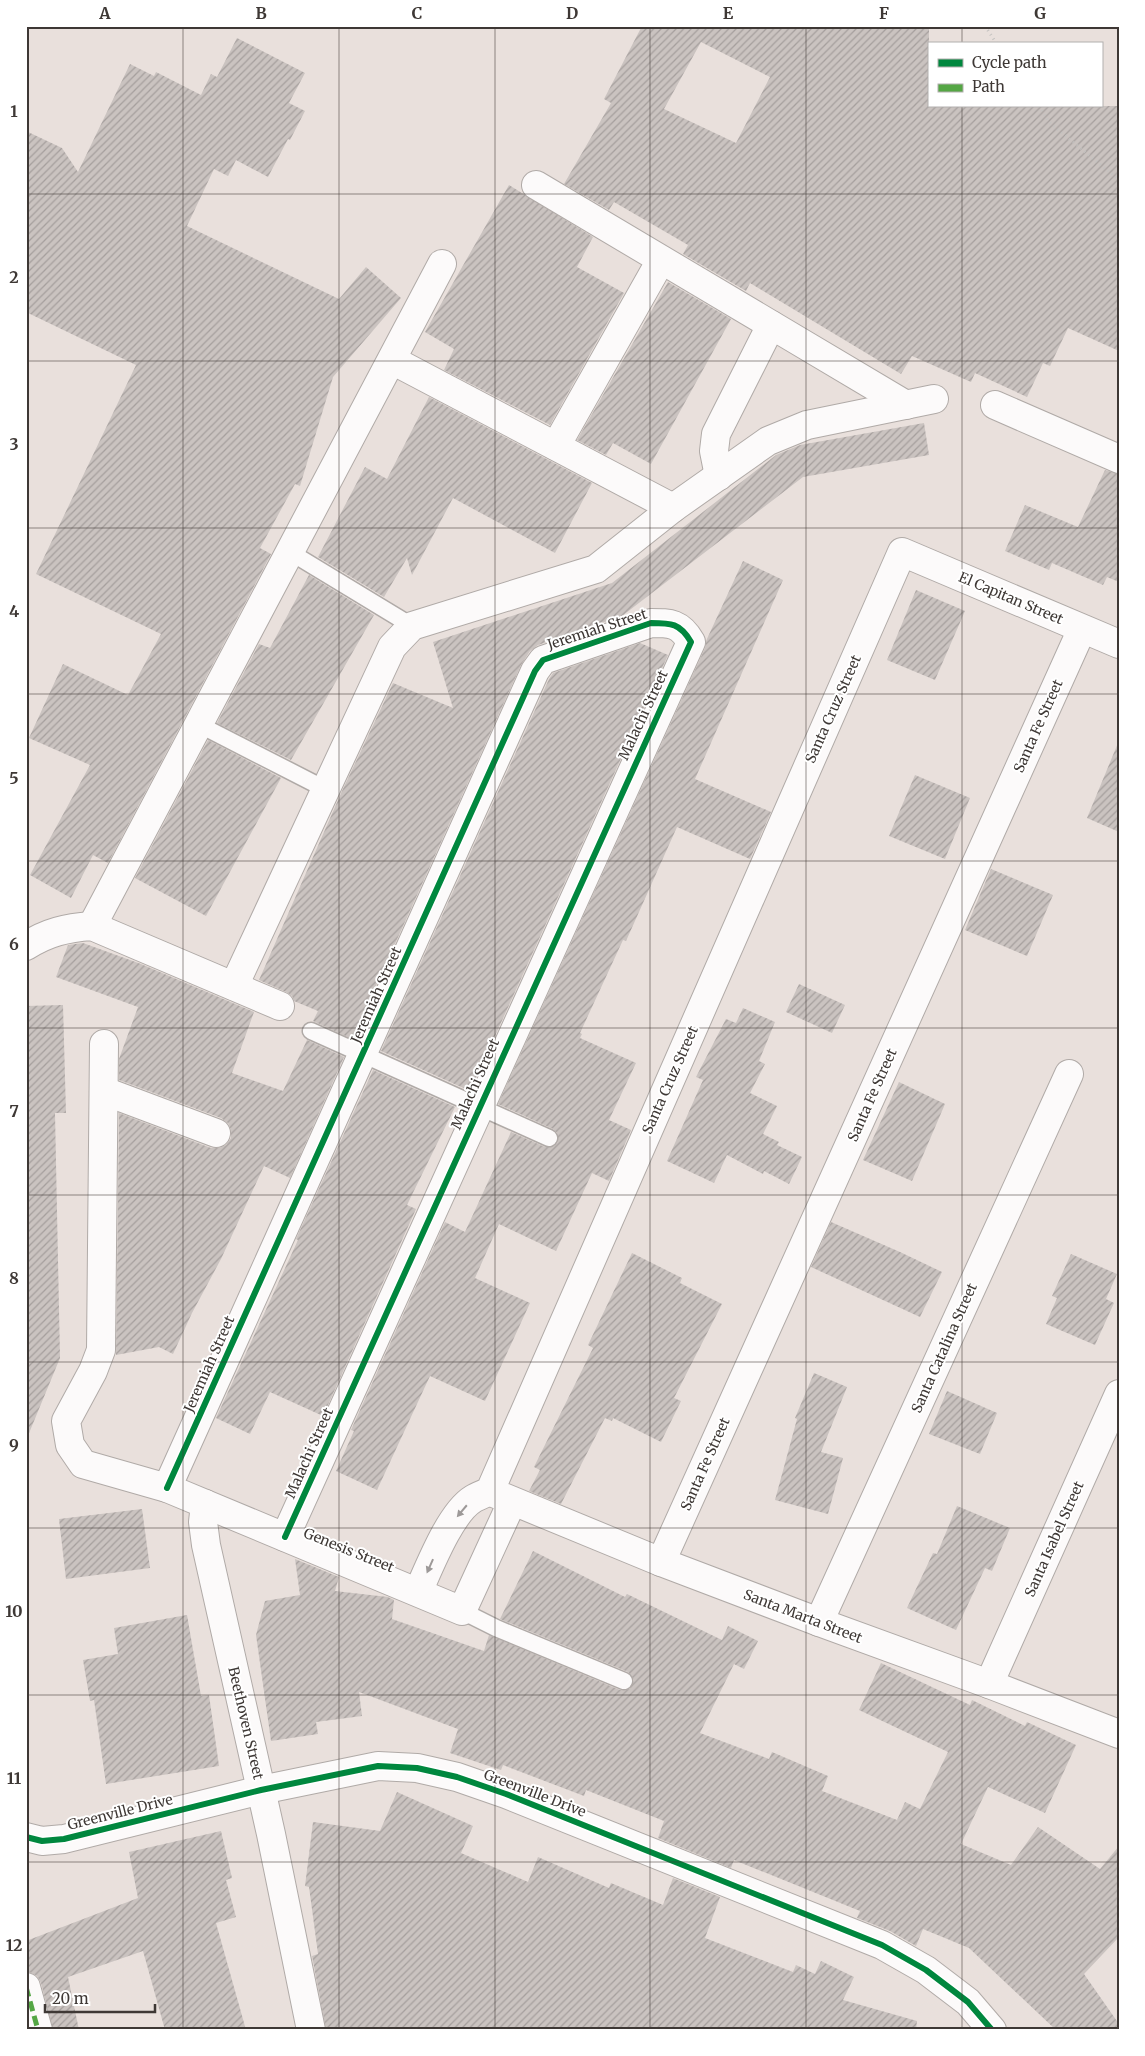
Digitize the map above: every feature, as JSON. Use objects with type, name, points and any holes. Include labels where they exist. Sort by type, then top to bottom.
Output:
[{"type":"street","points":[[536,185],[906,405]]},
{"type":"street","points":[[556,446],[661,260]]},
{"type":"street","points":[[92,926],[442,264]]},
{"type":"street","points":[[719,476],[714,451],[716,434],[771,326]]},
{"type":"street","points":[[392,360],[674,508]]},
{"type":"street","points":[[234,986],[392,646],[412,626],[596,569],[674,508],[768,441],[807,425],[934,399]]},
{"type":"street","points":[[995,405],[1119,460]]},
{"type":"street","name":"El Capitan Street","points":[[902,552],[1119,644]]},
{"type":"street","name":"Santa Cruz Street","points":[[462,1611],[501,1496],[902,552]]},
{"type":"street","name":"Jeremiah Street","points":[[167,1488],[535,671],[543,660],[651,623],[669,623],[684,631],[690,642]]},
{"type":"street","name":"Santa Fe Street","points":[[661,1562],[1082,628]]},
{"type":"street","name":"Malachi Street","points":[[285,1537],[690,642]]},
{"type":"street","points":[[26,946],[41,937],[68,928],[92,926],[280,1006]]},
{"type":"street","name":"Genesis Street","points":[[104,1044],[101,1350],[93,1371],[66,1421],[70,1445],[83,1464],[167,1488],[462,1611]]},
{"type":"street","name":"Santa Catalina Street","points":[[819,1622],[1068,1074]]},
{"type":"street","points":[[104,1091],[216,1133]]},
{"type":"street","name":"Santa Isabel Street","points":[[989,1684],[1119,1394]]},
{"type":"street","points":[[418,1592],[444,1536],[456,1517],[471,1500],[501,1496]]},
{"type":"street","name":"Santa Marta Street","points":[[501,1496],[661,1562],[1119,1734]]},
{"type":"street","name":"Beethoven Street","points":[[205,1504],[203,1522],[206,1544],[261,1790],[310,2030]]},
{"type":"street","name":"Greenville Drive","points":[[26,1837],[42,1840],[64,1839],[261,1790],[378,1766],[417,1768],[457,1777],[515,1798],[882,1945],[926,1970],[968,2002],[992,2030]]},
{"type":"street","points":[[26,1987],[38,2030]]},
{"type":"lane","points":[[290,552],[412,626]]},
{"type":"lane","points":[[198,724],[325,789]]},
{"type":"lane","points":[[311,1031],[549,1138]]},
{"type":"lane","points":[[462,1611],[496,1628],[624,1681]]},
{"type":"path","points":[[985,26],[996,42]]},
{"type":"path","points":[[1040,108],[1049,122],[1119,180]]},
{"type":"building","points":[[642,26],[929,26],[928,108],[1102,108],[1102,106],[1119,106],[1119,351],[1068,328],[1050,366],[1043,363],[1027,397],[975,373],[971,382],[912,356],[901,374],[750,283],[746,291],[683,254],[688,245],[614,202],[609,210],[564,184],[611,103],[604,99]],"holes":[[[701,42],[770,77],[736,143],[664,109]]]},
{"type":"building","points":[[237,38],[305,73],[289,103],[305,111],[268,177],[236,160],[228,176],[214,169],[187,226],[339,299],[366,267],[401,298],[333,377],[300,486],[295,484],[260,548],[271,554],[108,863],[93,855],[71,898],[30,875],[90,765],[29,738],[63,664],[128,695],[161,634],[36,574],[136,365],[26,312],[26,131],[62,148],[78,172],[130,64],[154,76],[156,72],[201,95],[211,74],[217,77]]},
{"type":"building","points":[[509,185],[593,237],[577,267],[624,293],[550,425],[444,370],[454,349],[425,332]]},
{"type":"building","points":[[668,282],[731,319],[651,464],[613,443],[606,455],[577,440]]},
{"type":"building","points":[[429,397],[592,483],[555,553],[453,498],[412,575],[407,558],[384,597],[318,557],[365,467],[387,479]]},
{"type":"building","points":[[924,423],[929,455],[803,477],[622,616],[538,645],[530,651],[521,665],[352,1039],[313,1021],[318,1011],[294,1001],[292,996],[286,992],[259,980],[342,791],[393,683],[453,708],[433,642],[612,583],[776,455],[800,445]]},
{"type":"building","points":[[1105,470],[1119,474],[1119,582],[1107,577],[1103,585],[1052,563],[1049,570],[1005,551],[1025,505],[1078,527]]},
{"type":"building","points":[[743,561],[783,580],[695,779],[771,812],[750,859],[677,827],[626,941],[623,940],[580,1033],[582,1034],[580,1038],[636,1063],[609,1120],[631,1130],[609,1181],[592,1173],[556,1251],[499,1224],[475,1278],[530,1303],[485,1401],[430,1376],[377,1490],[336,1471],[354,1431],[351,1430],[445,1222],[465,1232],[511,1132],[545,1147],[554,1146],[558,1142],[557,1133],[553,1129],[498,1104]]},
{"type":"building","points":[[309,575],[374,615],[291,760],[217,723],[259,644],[270,648]]},
{"type":"building","points":[[916,590],[965,611],[935,680],[887,660]]},
{"type":"building","points":[[640,643],[668,655],[470,1091],[381,1051],[549,679],[553,673]]},
{"type":"building","points":[[208,740],[281,778],[206,916],[135,878]]},
{"type":"building","points":[[1119,743],[1119,832],[1087,818]]},
{"type":"building","points":[[915,775],[970,798],[945,859],[889,836]]},
{"type":"building","points":[[991,869],[1053,895],[1027,956],[965,930]]},
{"type":"building","points":[[83,943],[141,964],[254,1012],[232,1073],[283,1091],[307,1040],[344,1057],[290,1178],[264,1166],[221,1259],[192,1313],[173,1354],[159,1347],[116,1355],[119,1113],[211,1148],[219,1148],[226,1145],[231,1138],[231,1130],[228,1123],[221,1118],[119,1080],[119,1059],[138,1007],[56,977],[68,945]]},
{"type":"building","points":[[799,984],[845,1005],[832,1033],[786,1012]]},
{"type":"building","points":[[63,1005],[66,1113],[55,1113],[60,1358],[27,1438],[26,1006]]},
{"type":"building","points":[[743,1008],[775,1022],[759,1061],[765,1064],[750,1093],[777,1106],[763,1134],[779,1142],[777,1145],[802,1157],[789,1184],[764,1171],[763,1174],[727,1155],[714,1183],[667,1161],[703,1080],[696,1077],[726,1019],[736,1023]]},
{"type":"building","points":[[373,1070],[455,1107],[407,1205],[416,1209],[323,1416],[270,1392],[250,1434],[216,1418],[298,1240],[296,1239]]},
{"type":"building","points":[[899,1082],[945,1104],[912,1181],[863,1160]]},
{"type":"building","points":[[831,1222],[942,1272],[920,1317],[811,1267]]},
{"type":"building","points":[[632,1253],[682,1278],[680,1283],[722,1304],[674,1398],[681,1401],[661,1442],[613,1418],[612,1421],[605,1418],[561,1504],[529,1491],[540,1470],[534,1467],[593,1348],[588,1345]]},
{"type":"building","points":[[1071,1254],[1117,1274],[1106,1299],[1114,1303],[1095,1345],[1046,1324],[1057,1298],[1052,1296]]},
{"type":"building","points":[[814,1373],[847,1387],[821,1452],[843,1458],[828,1514],[775,1500],[797,1419],[795,1418]]},
{"type":"building","points":[[947,1391],[997,1413],[980,1454],[929,1434]]},
{"type":"building","points":[[957,1506],[1010,1528],[992,1571],[985,1568],[956,1630],[907,1608],[933,1553],[937,1554]]},
{"type":"building","points":[[142,1509],[150,1568],[66,1579],[59,1519]]},
{"type":"building","points":[[533,1551],[625,1597],[627,1594],[722,1640],[728,1626],[758,1641],[744,1669],[734,1664],[700,1733],[769,1759],[772,1752],[828,1776],[822,1791],[897,1820],[905,1802],[920,1809],[948,1752],[859,1710],[881,1663],[970,1705],[972,1700],[1025,1726],[1027,1722],[1076,1745],[1045,1813],[988,1787],[961,1844],[1011,1865],[1038,1827],[1100,1869],[1119,1846],[1119,1937],[1084,1974],[1119,2024],[1119,2030],[1056,2030],[969,1948],[923,1929],[916,1946],[890,1931],[857,1918],[860,1911],[734,1860],[731,1868],[658,1838],[664,1821],[586,1790],[584,1796],[503,1765],[501,1770],[450,1753],[458,1729],[359,1692],[362,1716],[316,1722],[318,1734],[271,1741],[256,1635],[265,1601],[300,1595],[295,1559],[339,1577],[335,1591],[388,1597],[394,1600],[392,1619],[484,1651],[489,1635],[620,1690],[630,1689],[634,1680],[628,1672],[500,1619]]},
{"type":"building","points":[[187,1615],[201,1696],[209,1695],[219,1766],[106,1784],[94,1700],[90,1701],[83,1660],[118,1654],[114,1628]]},
{"type":"building","points":[[397,1792],[473,1826],[461,1853],[528,1882],[538,1857],[609,1888],[611,1883],[663,1905],[673,1878],[720,1897],[705,1938],[793,1972],[796,1965],[815,1974],[821,1961],[854,1977],[843,2000],[917,2021],[916,2030],[326,2030],[312,1956],[318,1954],[309,1887],[305,1886],[313,1822],[380,1831]]},
{"type":"building","points":[[221,1831],[232,1878],[226,1880],[236,1917],[216,1923],[246,2030],[165,2030],[143,1951],[68,1977],[79,2030],[53,2030],[41,1983],[37,1976],[29,1972],[26,1963],[26,1941],[138,1898],[129,1852]]},
{"type":"marked path","points":[[26,1987],[38,2030]]},
{"type":"cycle path","points":[[167,1488],[535,671],[543,660],[651,623],[674,625],[683,631],[691,642],[285,1537]]},
{"type":"cycle path","points":[[26,1837],[42,1841],[64,1839],[261,1790],[378,1766],[417,1768],[457,1777],[506,1794],[882,1945],[926,1970],[968,2002],[992,2030]]}]
